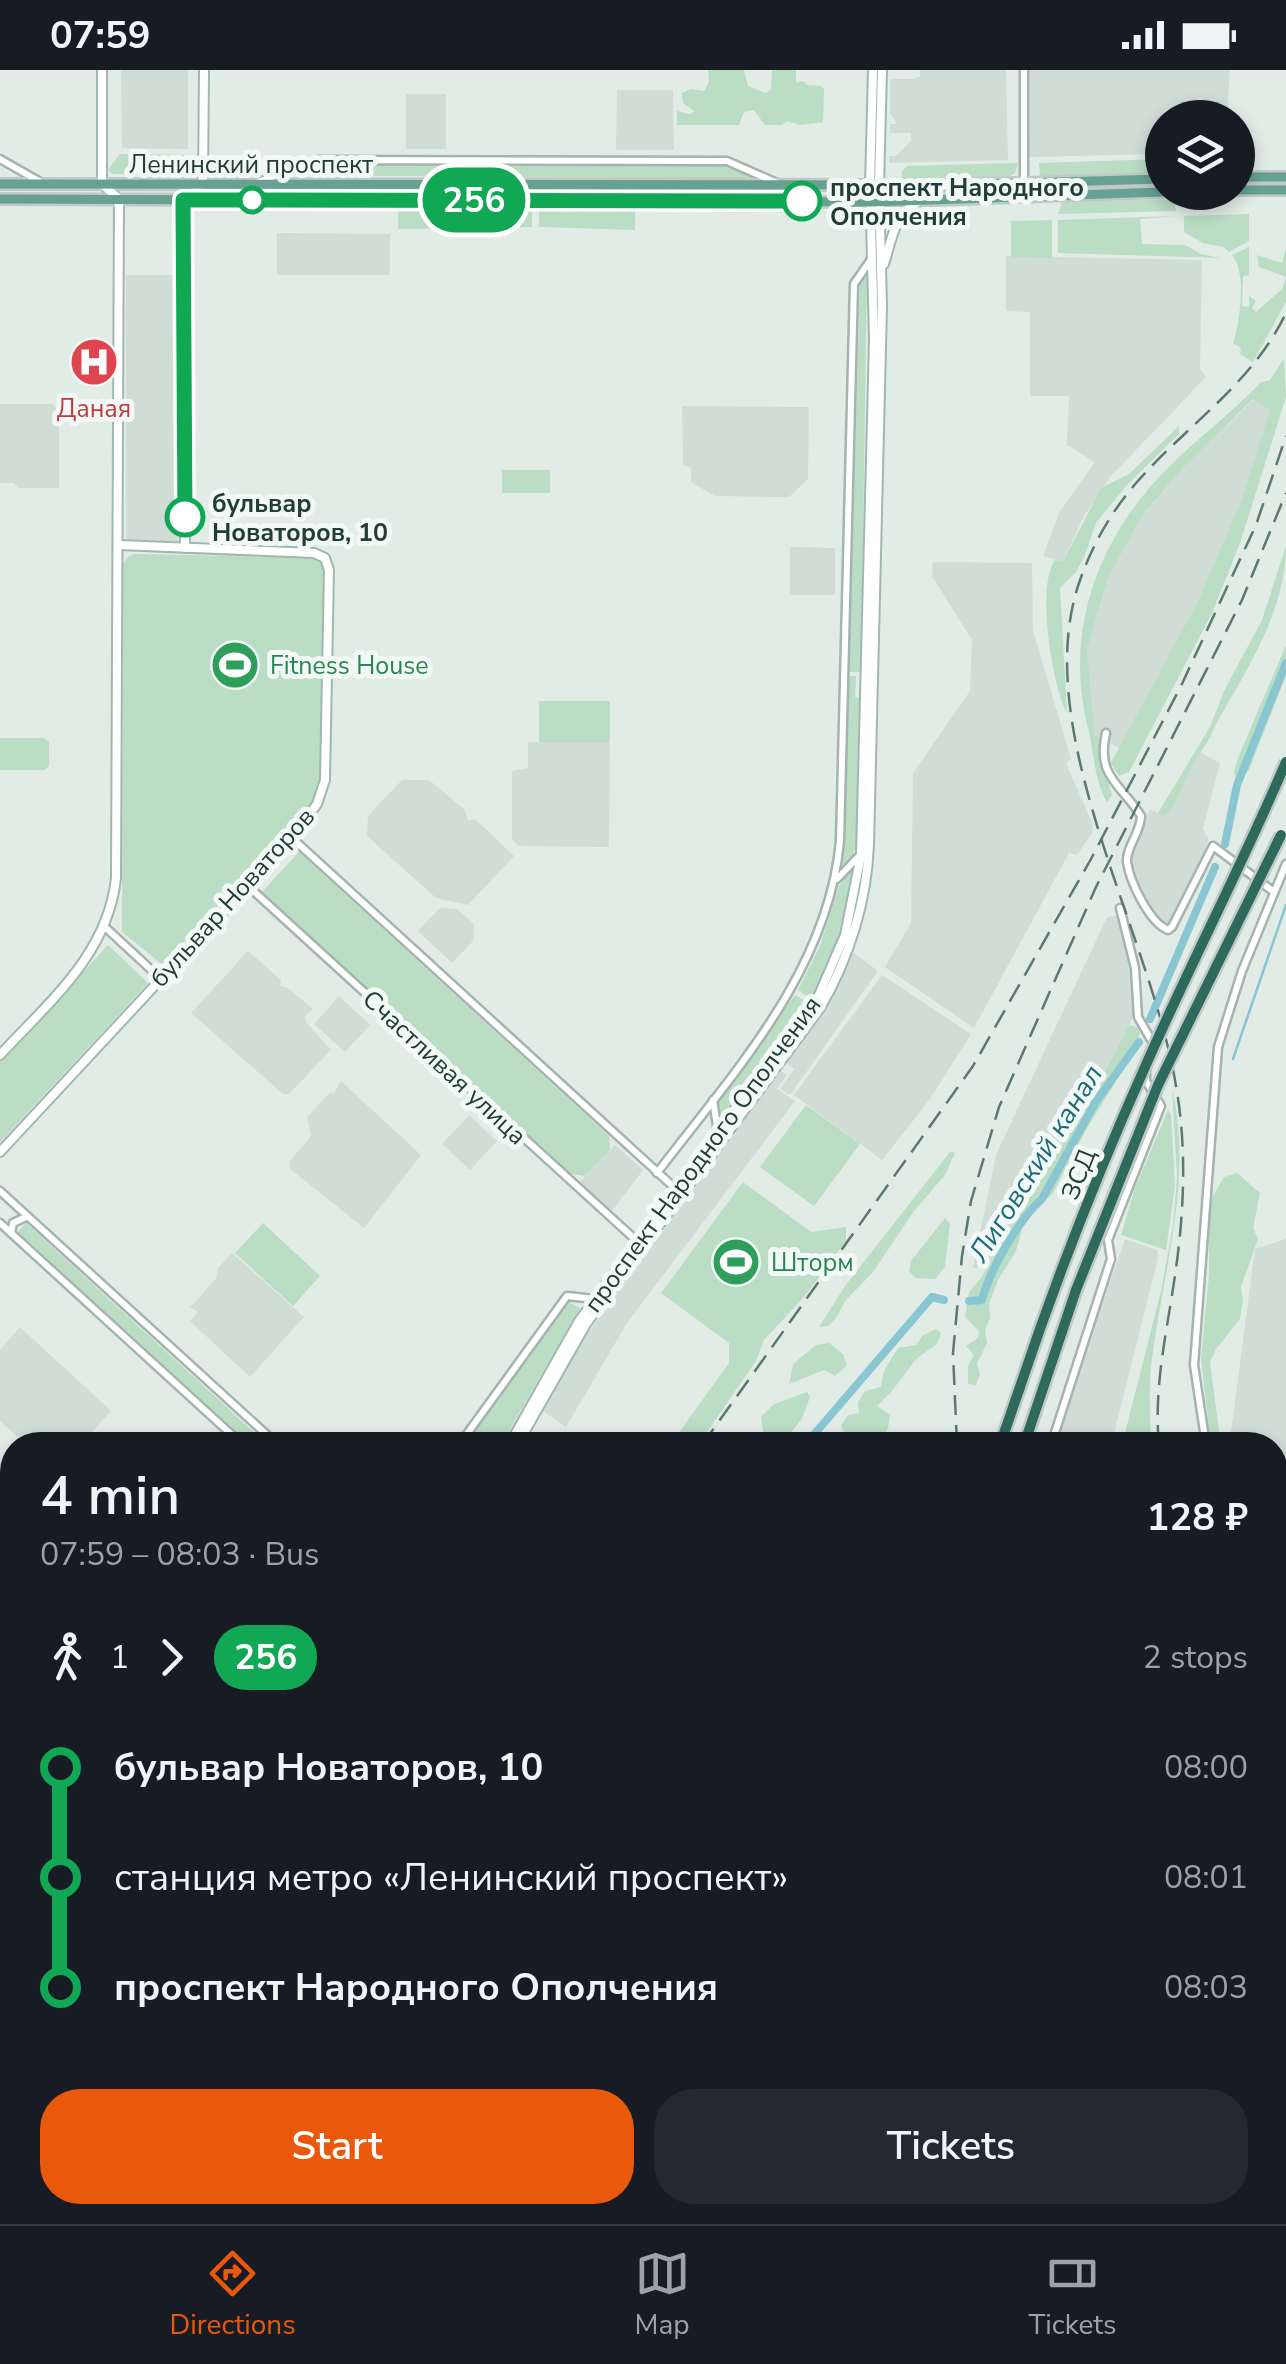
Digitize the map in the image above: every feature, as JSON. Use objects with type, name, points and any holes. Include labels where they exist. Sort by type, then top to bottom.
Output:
[{"type":"highway","name":"ЗСД","points":[[1004,1432],[1094,1186],[1286,762]]},
{"type":"highway","name":"ЗСД","points":[[1028,1432],[1083,1273],[1146,1114],[1286,823]]},
{"type":"highway","points":[[444,2224],[541,2224]]},
{"type":"main road","points":[[102,70],[102,184],[120,200]]},
{"type":"main road","points":[[183,200],[204,184],[204,70]]},
{"type":"main road","name":"проспект Народного Ополчения","points":[[524,1432],[574,1342],[640,1244],[820,1008],[844,958],[859,912],[868,854],[882,268],[874,185],[873,70]]},
{"type":"main road","name":"проспект Народного Ополчения","points":[[874,185],[882,70]]},
{"type":"main road","points":[[1255,178],[1286,177]]},
{"type":"main road","name":"Ленинский проспект","points":[[0,184],[782,186],[1145,180]]},
{"type":"main road","points":[[0,1055],[83,963],[105,927],[114,896],[120,184]]},
{"type":"main road","points":[[119,545],[185,548],[183,184]]},
{"type":"main road","points":[[1255,190],[1286,190]]},
{"type":"main road","name":"Ленинский проспект","points":[[0,199],[875,202],[1145,193]]},
{"type":"main road","points":[[882,268],[898,219],[919,200]]},
{"type":"main road","name":"проспект Народного Ополчения","points":[[679,1192],[825,985],[845,934],[861,854],[875,202]]},
{"type":"main road","name":"бульвар Новаторов","points":[[0,1152],[292,838],[317,804],[327,766],[328,562],[314,552],[185,548]]},
{"type":"main road","name":"проспект Народного Ополчения","points":[[516,1432],[594,1299],[640,1244]]},
{"type":"street","points":[[1024,70],[1024,197]]},
{"type":"street","points":[[0,159],[46,184]]},
{"type":"street","points":[[252,184],[318,160],[727,161],[782,186]]},
{"type":"street","points":[[657,1173],[796,982],[815,944],[834,882],[840,841],[854,284],[872,258]]},
{"type":"street","points":[[1106,732],[1108,776],[1141,816],[1127,864],[1154,921],[1168,930],[1172,927],[1212,846],[1274,892]]},
{"type":"street","points":[[292,838],[679,1192]]},
{"type":"street","points":[[834,882],[861,854]]},
{"type":"street","points":[[1204,1432],[1194,1364],[1218,1048],[1242,971],[1286,864]]},
{"type":"street","name":"Счастливая улица","points":[[248,886],[640,1244]]},
{"type":"street","points":[[1054,1432],[1111,1259],[1108,1240],[1161,1106],[1145,1074],[1154,1046],[1138,1017],[1135,968],[1120,908]]},
{"type":"street","points":[[105,927],[160,978]]},
{"type":"street","points":[[713,1098],[719,1134]]},
{"type":"street","points":[[0,1191],[264,1432]]},
{"type":"street","points":[[10,1233],[17,1219],[28,1216]]},
{"type":"street","points":[[0,1224],[228,1432]]},
{"type":"street","points":[[468,1432],[567,1296],[594,1299]]},
{"type":"shaded area","points":[[121,70],[188,70],[188,149],[122,148]]},
{"type":"shaded area","points":[[920,70],[1006,70],[1008,160],[889,163],[889,156],[896,156],[911,141],[911,133],[890,133],[890,124],[897,124],[890,113],[890,79],[913,79],[920,76]]},
{"type":"shaded area","points":[[1030,70],[1230,70],[1228,100],[1145,100],[1145,154],[1029,157]]},
{"type":"shaded area","points":[[617,90],[673,90],[674,150],[616,150]]},
{"type":"shaded area","points":[[406,94],[446,94],[446,149],[406,149]]},
{"type":"shaded area","points":[[277,233],[390,234],[390,275],[277,275]]},
{"type":"shaded area","points":[[1006,256],[1202,260],[1200,369],[1206,377],[1111,476],[1084,516],[1063,562],[1043,556],[1059,513],[1095,462],[1067,445],[1069,396],[1030,396],[1030,312],[1006,311]]},
{"type":"shaded area","points":[[126,275],[178,275],[178,542],[126,542]]},
{"type":"shaded area","points":[[1254,399],[1271,410],[1242,498],[1197,603],[1120,748],[1095,736],[1087,650],[1108,578],[1143,514],[1183,468]]},
{"type":"shaded area","points":[[0,404],[53,404],[59,414],[59,488],[18,488],[14,483],[0,483]]},
{"type":"shaded area","points":[[682,406],[809,407],[808,479],[789,497],[715,496],[691,482],[691,468],[683,464]]},
{"type":"shaded area","points":[[790,547],[835,548],[835,595],[790,595]]},
{"type":"shaded area","points":[[933,562],[1032,563],[1033,630],[1071,759],[1066,763],[1092,823],[1092,833],[1077,855],[1069,853],[974,1028],[885,967],[911,923],[913,773],[970,691],[972,640],[932,576]]},
{"type":"shaded area","points":[[528,742],[610,742],[609,847],[518,846],[512,839],[512,771],[528,768]]},
{"type":"shaded area","points":[[1198,751],[1220,763],[1203,829],[1209,840],[1169,929],[1145,906],[1128,862],[1150,809],[1164,816]]},
{"type":"shaded area","points":[[402,780],[429,780],[465,810],[468,820],[475,819],[514,856],[468,905],[436,898],[367,836],[368,816]]},
{"type":"shaded area","points":[[440,908],[457,909],[474,924],[473,941],[452,963],[418,931]]},
{"type":"shaded area","points":[[1121,915],[1136,1011],[1098,1086],[988,1266],[973,1268],[996,1155],[1107,917]]},
{"type":"shaded area","points":[[248,951],[281,980],[280,986],[313,1009],[305,1016],[306,1022],[331,1050],[289,1094],[283,1094],[191,1013]]},
{"type":"shaded area","points":[[854,953],[878,971],[790,1095],[780,1089],[794,1069],[786,1062],[822,1012]]},
{"type":"shaded area","points":[[882,975],[971,1034],[930,1099],[882,1160],[794,1095]]},
{"type":"shaded area","points":[[339,996],[370,1025],[345,1052],[314,1024]]},
{"type":"shaded area","points":[[781,1071],[787,1075],[777,1089],[795,1101],[627,1323],[566,1427],[543,1411],[581,1343]]},
{"type":"shaded area","points":[[341,1081],[421,1155],[364,1228],[290,1169],[289,1162],[311,1136],[307,1117],[331,1092],[334,1094]]},
{"type":"shaded area","points":[[469,1115],[497,1141],[470,1170],[442,1144]]},
{"type":"shaded area","points":[[615,1145],[643,1170],[611,1212],[579,1183]]},
{"type":"shaded area","points":[[1125,1239],[1157,1250],[1158,1259],[1114,1432],[1058,1432]]},
{"type":"shaded area","points":[[1286,1239],[1286,1432],[1231,1432],[1255,1249]]},
{"type":"shaded area","points":[[232,1253],[304,1317],[250,1377],[190,1321],[198,1312],[190,1307],[216,1279],[218,1268]]},
{"type":"shaded area","points":[[20,1327],[111,1411],[92,1432],[12,1432],[0,1421],[0,1350]]},
{"type":"green space","points":[[708,70],[744,70],[748,86],[766,93],[771,89],[772,70],[796,70],[796,83],[803,81],[824,89],[823,122],[765,125],[754,110],[744,112],[739,125],[677,125],[677,111],[694,111],[683,103],[682,93],[691,89],[704,91],[709,82]]},
{"type":"green space","points":[[120,154],[198,155],[196,168],[188,174],[112,174],[108,170]]},
{"type":"green space","points":[[1145,160],[1145,173],[1040,176],[1039,163]]},
{"type":"green space","points":[[317,163],[727,165],[757,179],[281,175]]},
{"type":"green space","points":[[1018,163],[1015,173],[1007,178],[902,178],[907,166]]},
{"type":"green space","points":[[1145,200],[1145,210],[1176,211],[1058,214],[1062,202]]},
{"type":"green space","points":[[398,206],[532,207],[532,227],[398,229]]},
{"type":"green space","points":[[539,207],[635,208],[635,230],[539,227]]},
{"type":"green space","points":[[1249,214],[1249,241],[1229,252],[1184,232],[1184,216]]},
{"type":"green space","points":[[1176,216],[1140,219],[1142,244],[1185,245],[1201,254],[1221,258],[1058,253],[1058,220]]},
{"type":"green space","points":[[1052,220],[1052,258],[1011,257],[1011,221]]},
{"type":"green space","points":[[1249,247],[1249,275],[1243,276],[1242,306],[1249,307],[1249,296],[1256,301],[1252,308],[1256,312],[1282,289],[1286,277],[1286,302],[1253,362],[1240,354],[1241,348],[1233,343],[1241,284],[1232,255]]},
{"type":"green space","points":[[1286,248],[1286,277],[1259,267],[1257,255],[1282,263]]},
{"type":"green space","points":[[867,272],[861,672],[849,672],[860,282]]},
{"type":"green space","points":[[1284,359],[1286,397],[1240,543],[1212,613],[1129,772],[1119,776],[1111,763],[1197,603],[1242,498],[1270,410],[1253,399],[1183,468],[1143,514],[1108,578],[1087,650],[1095,735],[1099,738],[1112,795],[1107,802],[1097,775],[1081,691],[1084,620],[1093,586],[1124,522],[1146,492],[1261,382],[1270,380]]},
{"type":"green space","points":[[1179,426],[1179,434],[1126,486],[1096,523],[1076,572],[1060,588],[1067,713],[1056,681],[1048,636],[1049,573],[1055,560],[1063,562],[1101,488],[1129,474]]},
{"type":"green space","points":[[502,470],[550,470],[550,493],[502,493]]},
{"type":"green space","points":[[1286,546],[1285,568],[1266,631],[1164,816],[1158,813],[1210,727],[1224,691],[1262,620]]},
{"type":"green space","points":[[135,554],[320,558],[324,568],[322,766],[313,800],[163,965],[122,932],[123,564]]},
{"type":"green space","points":[[1286,645],[1286,676],[1249,770],[1238,783],[1234,773],[1238,758]]},
{"type":"green space","points":[[849,676],[856,676],[855,697],[859,698],[856,845],[852,858],[843,867]]},
{"type":"green space","points":[[539,701],[610,701],[610,742],[539,742]]},
{"type":"green space","points":[[0,738],[44,738],[49,742],[49,766],[45,770],[0,770]]},
{"type":"green space","points":[[299,852],[609,1136],[610,1150],[585,1176],[570,1174],[262,892]]},
{"type":"green space","points":[[855,865],[835,951],[811,999],[798,990],[820,946],[839,886]]},
{"type":"green space","points":[[108,945],[148,983],[0,1142],[0,1062]]},
{"type":"green space","points":[[795,995],[809,1003],[722,1120],[718,1102]]},
{"type":"green space","points":[[1129,1025],[1137,1027],[1140,1033],[1126,1065],[1053,1193],[1022,1229],[1016,1251],[998,1280],[989,1304],[987,1343],[977,1364],[980,1374],[976,1385],[968,1384],[968,1366],[974,1355],[966,1346],[978,1338],[979,1331],[965,1317],[969,1292],[1098,1086]]},
{"type":"green space","points":[[1172,1088],[1178,1122],[1178,1190],[1151,1369],[1151,1432],[1125,1432],[1161,1291],[1177,1177]]},
{"type":"green space","points":[[806,1105],[860,1144],[814,1206],[760,1167]]},
{"type":"green space","points":[[1168,1110],[1175,1186],[1166,1250],[1121,1235],[1135,1188]]},
{"type":"green space","points":[[950,1152],[955,1153],[945,1175],[914,1211],[873,1272],[846,1300],[836,1318],[828,1326],[819,1327],[845,1286]]},
{"type":"green space","points":[[1237,1173],[1260,1193],[1253,1228],[1258,1239],[1241,1287],[1240,1319],[1210,1362],[1219,1432],[1209,1432],[1201,1359],[1209,1275],[1209,1203],[1224,1177]]},
{"type":"green space","name":"Шторм","points":[[743,1182],[811,1232],[846,1227],[846,1241],[805,1296],[764,1340],[756,1361],[707,1432],[679,1432],[729,1363],[729,1343],[661,1293]]},
{"type":"green space","points":[[945,1218],[950,1224],[945,1267],[935,1279],[915,1278],[909,1271],[911,1261]]},
{"type":"green space","points":[[26,1223],[254,1432],[237,1432],[18,1232]]},
{"type":"green space","points":[[263,1223],[320,1276],[293,1306],[235,1253]]},
{"type":"green space","points":[[569,1302],[580,1308],[508,1432],[474,1432],[479,1419]]},
{"type":"green space","points":[[936,1329],[941,1333],[937,1344],[916,1359],[877,1406],[890,1415],[886,1432],[844,1432],[841,1426],[848,1415],[859,1413],[858,1403],[865,1391],[881,1387],[884,1371],[898,1348],[916,1345],[922,1336]]},
{"type":"green space","points":[[829,1343],[843,1354],[847,1365],[835,1376],[824,1370],[789,1384],[793,1364],[816,1345]]},
{"type":"green space","points":[[807,1392],[810,1397],[802,1419],[791,1432],[763,1432],[761,1417],[774,1404]]},
{"type":"waterway","name":"Лиговский канал","points":[[1225,844],[1237,785],[1286,663]]},
{"type":"waterway","name":"Лиговский канал","points":[[1150,1019],[1215,867]]},
{"type":"waterway","points":[[1233,1059],[1286,905]]},
{"type":"waterway","name":"Лиговский канал","points":[[969,1301],[982,1300],[1006,1246],[1042,1199],[1095,1103],[1139,1042]]},
{"type":"waterway","name":"Лиговский канал","points":[[816,1432],[932,1297],[944,1300]]},
{"type":"railway","points":[[1159,1432],[1161,1370],[1181,1219],[1180,1117],[1164,1032],[1082,772],[1070,707],[1068,645],[1078,586],[1110,518],[1137,482],[1256,361],[1286,313]]},
{"type":"railway","points":[[711,1432],[973,1066],[1091,859],[1181,686],[1256,525],[1286,436]]},
{"type":"railway","points":[[956,1432],[953,1353],[962,1256],[971,1201],[999,1107],[1096,887],[1242,600],[1286,493]]},
{"type":"bus line","name":"256","points":[[185,517],[183,200],[802,201]]},
{"type":"place","name":"проспект Народного Ополчения","points":[[802,201]]},
{"type":"place","name":"Даная","points":[[94,362]]},
{"type":"place","name":"бульвар Новаторов, 10","points":[[185,517]]},
{"type":"place","name":"Fitness House","points":[[235,665]]},
{"type":"place","name":"Шторм","points":[[736,1262]]}]
